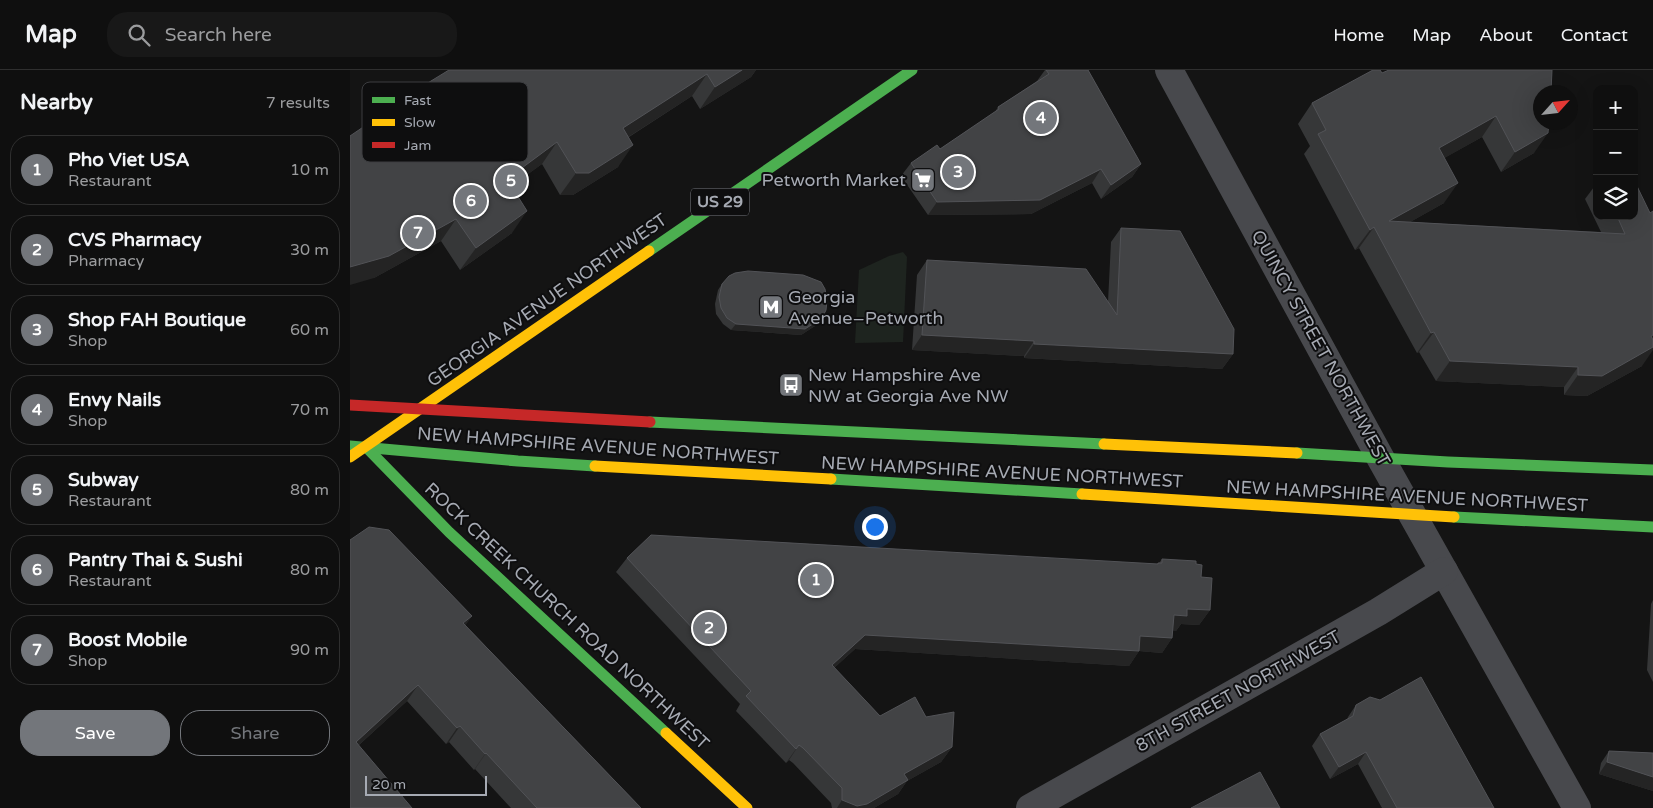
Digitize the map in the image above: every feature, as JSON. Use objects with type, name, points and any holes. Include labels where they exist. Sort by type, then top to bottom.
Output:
[{"type":"main road","name":"GEORGIA AVENUE NORTHWEST","points":[[350,457],[912,70]]},
{"type":"main road","name":"NEW HAMPSHIRE AVENUE NORTHWEST","points":[[350,405],[557,418],[1381,459],[1649,467]]},
{"type":"main road","name":"NEW HAMPSHIRE AVENUE NORTHWEST","points":[[350,446],[518,461],[1338,509],[1413,516],[1653,527]]},
{"type":"main road","name":"ROCK CREEK CHURCH ROAD NORTHWEST","points":[[366,447],[448,532],[746,808]]},
{"type":"street","name":"QUINCY STREET NORTHWEST","points":[[1169,70],[1381,459],[1577,808]]},
{"type":"street","name":"8TH STREET NORTHWEST","points":[[1030,808],[1378,612],[1444,571]]},
{"type":"shaded area","points":[[903,252],[907,257],[903,342],[855,343],[859,270],[889,256]]},
{"type":"building","points":[[449,70],[742,70],[715,87],[707,74],[623,128],[633,145],[589,173],[576,173],[557,142],[507,179],[527,211],[476,248],[456,219],[389,256],[350,267],[350,136],[362,128],[362,162],[528,162],[528,82],[430,82]]},
{"type":"building","points":[[1046,70],[1088,70],[1141,164],[1111,185],[1101,169],[1040,200],[937,202],[911,163],[937,145],[940,149],[999,109],[998,107],[1049,74]]},
{"type":"building","points":[[1373,70],[1380,70],[1382,73],[1389,70],[1552,70],[1551,85],[1533,85],[1533,130],[1548,130],[1548,133],[1515,152],[1496,116],[1439,148],[1458,183],[1389,221],[1625,234],[1619,220],[1638,220],[1638,188],[1650,213],[1653,211],[1653,335],[1651,336],[1653,347],[1602,376],[1578,375],[1578,367],[1450,361],[1434,332],[1431,333],[1374,227],[1370,230],[1318,134],[1326,130],[1312,103]]},
{"type":"building","points":[[1121,228],[1180,231],[1234,329],[1233,354],[1034,344],[1034,341],[922,335],[927,260],[1086,269],[1117,315]]},
{"type":"building","points":[[748,271],[803,275],[821,282],[825,289],[827,300],[826,310],[822,318],[805,329],[736,324],[727,318],[721,308],[719,297],[722,284],[729,276]]},
{"type":"building","points":[[369,527],[389,530],[472,616],[463,623],[641,808],[537,808],[460,726],[457,728],[418,685],[356,742],[412,808],[350,808],[350,540]]},
{"type":"building","points":[[651,535],[1158,564],[1162,563],[1162,559],[1196,561],[1196,564],[1202,565],[1201,577],[1212,578],[1210,610],[1187,609],[1187,616],[1174,615],[1172,638],[1140,636],[1139,651],[865,635],[832,665],[880,716],[915,697],[926,717],[954,712],[952,747],[904,774],[908,780],[867,804],[857,806],[842,800],[842,788],[803,748],[799,745],[796,749],[746,696],[751,691],[627,558]]},
{"type":"building","points":[[1421,677],[1494,808],[1397,808],[1366,752],[1339,767],[1320,734],[1353,716],[1356,705],[1370,697],[1380,700]]},
{"type":"building","points":[[1609,751],[1653,753],[1653,777],[1607,762]]},
{"type":"building","points":[[1260,772],[1280,808],[1191,808]]},
{"type":"traffic: fast","points":[[649,251],[912,70]]},
{"type":"traffic: fast","points":[[650,422],[1104,444]]},
{"type":"traffic: fast","points":[[350,446],[595,466]]},
{"type":"traffic: fast","points":[[366,447],[449,532],[666,733]]},
{"type":"traffic: fast","points":[[1297,453],[1448,462],[1653,470]]},
{"type":"traffic: fast","points":[[831,479],[1082,494]]},
{"type":"traffic: fast","points":[[1454,517],[1653,527]]},
{"type":"traffic: slow","points":[[350,457],[649,251]]},
{"type":"traffic: slow","points":[[1104,444],[1297,453]]},
{"type":"traffic: slow","points":[[595,466],[831,479]]},
{"type":"traffic: slow","points":[[1082,494],[1454,517]]},
{"type":"traffic: slow","points":[[666,733],[747,808]]},
{"type":"traffic: jam","points":[[350,405],[650,422]]},
{"type":"place","name":"Envy Nails","points":[[1041,118]]},
{"type":"place","name":"Shop FAH Boutique","points":[[958,172]]},
{"type":"place","name":"Petworth Market","points":[[923,180]]},
{"type":"place","name":"Subway","points":[[511,181]]},
{"type":"place","name":"Pantry Thai & Sushi","points":[[471,201]]},
{"type":"place","name":"Boost Mobile","points":[[418,233]]},
{"type":"place","name":"Georgia Avenue–Petworth","points":[[771,307]]},
{"type":"place","name":"New Hampshire Ave NW at Georgia Ave NW","points":[[791,385]]},
{"type":"place","name":"Pho Viet USA","points":[[816,580]]},
{"type":"place","name":"CVS Pharmacy","points":[[709,628]]}]
